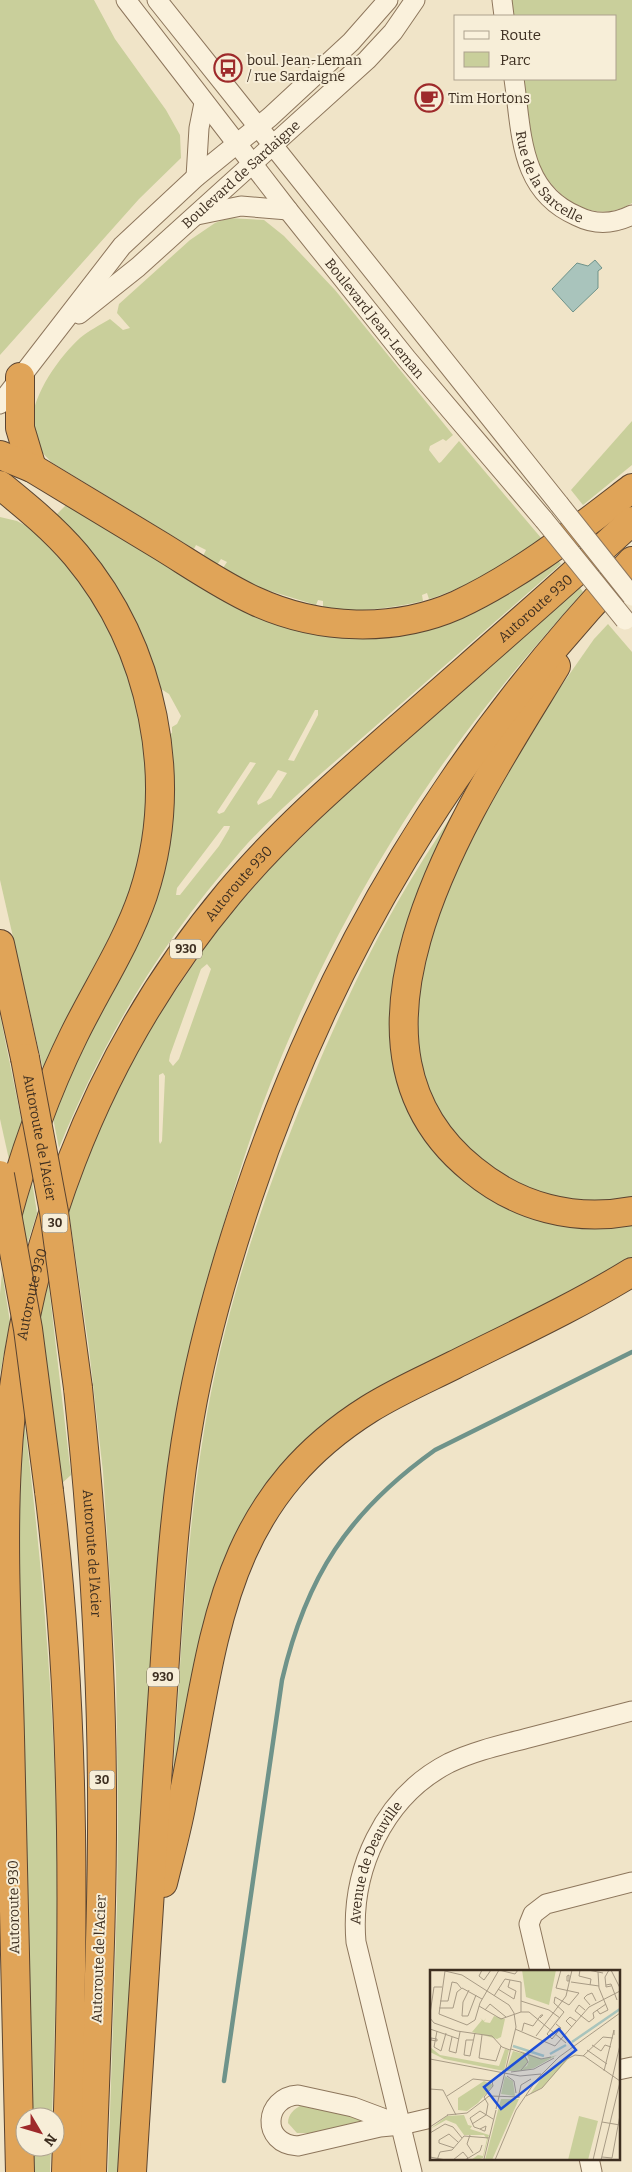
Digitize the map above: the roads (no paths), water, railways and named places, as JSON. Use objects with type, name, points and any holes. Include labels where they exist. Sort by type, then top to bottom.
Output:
[{"type":"highway","points":[[20,377],[20,428],[32,468]]},
{"type":"highway","points":[[0,455],[32,468],[255,601],[298,616],[345,624],[380,624],[410,619],[456,605],[534,561],[632,488]]},
{"type":"highway","points":[[0,485],[10,503],[55,532],[77,556],[101,590],[122,625],[137,660],[151,709],[158,750],[160,800],[152,861],[136,914],[122,946],[74,1036],[42,1107],[18,1179],[0,1242]]},
{"type":"highway","name":"Autoroute 930","points":[[20,2172],[6,1529],[7,1463],[22,1328],[40,1253],[62,1184],[92,1113],[119,1057],[156,994],[216,910],[244,875],[296,822],[632,521]]},
{"type":"highway","name":"930","points":[[132,2172],[144,1962],[176,1512],[190,1414],[202,1354],[240,1220],[300,1060],[345,962],[392,876],[476,745],[538,664],[632,561]]},
{"type":"highway","points":[[598,597],[499,760],[443,866],[420,925],[410,965],[406,991],[405,1041],[411,1074],[429,1119],[449,1148],[485,1180],[519,1199],[561,1213],[603,1214],[632,1211]]},
{"type":"highway","name":"Autoroute de l'Acier","points":[[0,944],[25,1058],[54,1212],[78,1388],[92,1532],[101,1733],[101,1892],[92,2172]]},
{"type":"highway","name":"Autoroute de l'Acier","points":[[0,1175],[28,1329],[49,1491],[61,1604],[72,1820],[73,1948],[66,2172]]},
{"type":"highway","points":[[144,1962],[184,1797],[203,1690],[220,1610],[241,1554],[272,1500],[317,1450],[369,1409],[579,1302],[632,1272]]},
{"type":"highway","points":[[0,1494],[6,1529]]},
{"type":"street","name":"Boulevard Jean-Leman","points":[[126,0],[288,210],[408,359],[544,520],[629,625]]},
{"type":"street","name":"Boulevard Jean-Leman","points":[[156,0],[632,596]]},
{"type":"street","name":"Boulevard de Sardaigne","points":[[0,404],[122,246],[196,177],[258,127],[351,42],[388,0]]},
{"type":"street","name":"Boulevard de Sardaigne","points":[[52,336],[138,267],[273,146],[381,46],[415,0]]},
{"type":"street","name":"Rue de la Sarcelle","points":[[514,80],[525,153],[530,170],[543,192],[567,212],[581,218],[604,222],[617,221],[632,215]]},
{"type":"street","points":[[196,177],[199,128],[204,103]]},
{"type":"street","points":[[195,215],[241,206],[288,210]]},
{"type":"street","name":"Avenue de Deauville","points":[[412,2172],[361,1966],[355,1928],[360,1878],[368,1854],[380,1830],[403,1799],[417,1786],[457,1759],[480,1750],[632,1711]]},
{"type":"street","points":[[540,1970],[530,1924],[537,1909],[546,1904],[632,1882]]},
{"type":"street","points":[[401,2125],[353,2107],[298,2095],[291,2095],[281,2100],[271,2118],[272,2132],[276,2138],[290,2145],[310,2143],[380,2127],[401,2125],[430,2118]]},
{"type":"water","points":[[595,260],[602,268],[598,271],[598,288],[573,312],[552,289],[577,263],[588,266]]},
{"type":"waterway","points":[[224,2081],[282,1680],[292,1643],[318,1578],[335,1550],[355,1523],[404,1473],[435,1450],[632,1352]]},
{"type":"place","name":"boul. Jean-Leman / rue Sardaigne","points":[[228,68]]},
{"type":"place","name":"Tim Hortons","points":[[429,98]]}]
